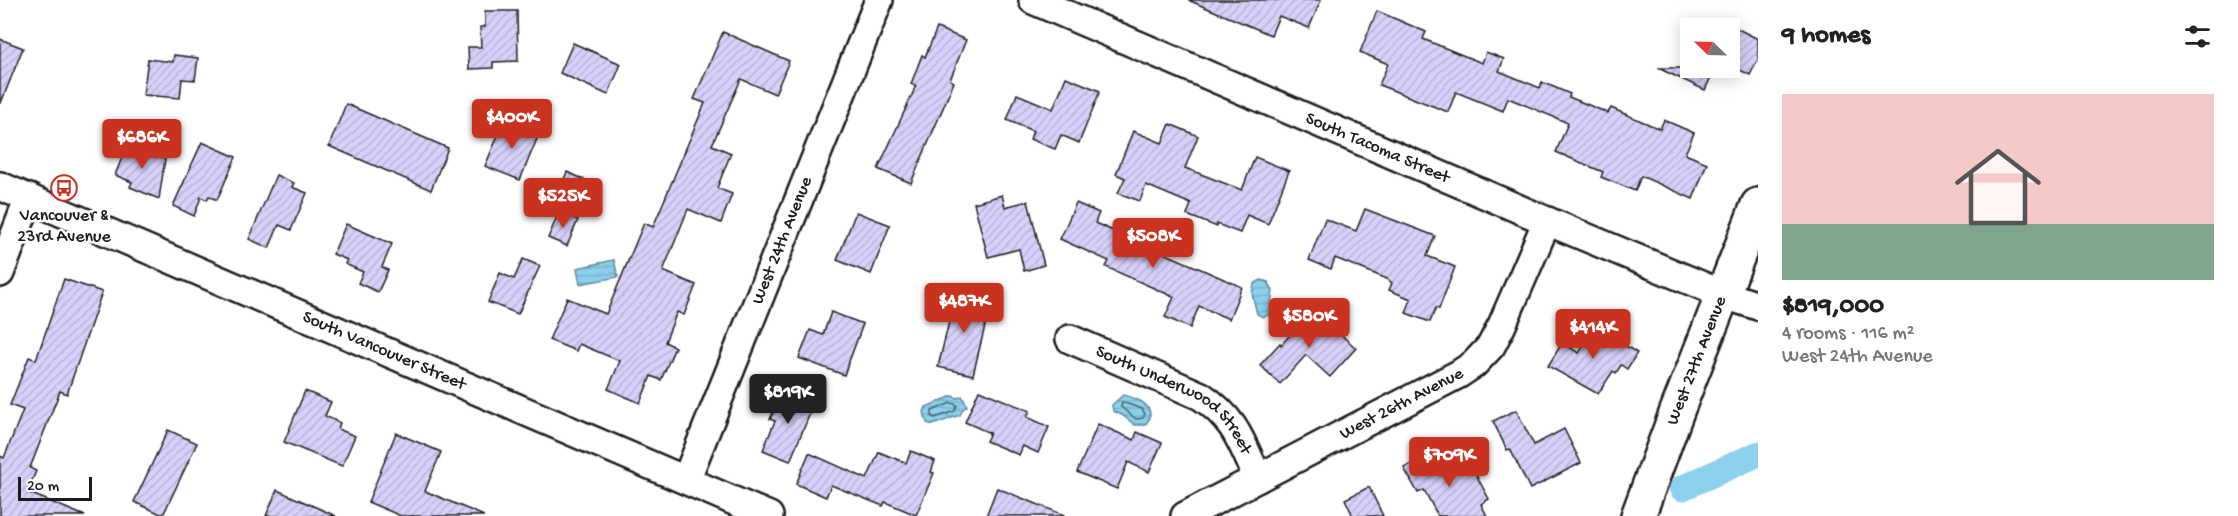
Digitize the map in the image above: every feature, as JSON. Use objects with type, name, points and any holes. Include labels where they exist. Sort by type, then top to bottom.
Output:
[{"type":"main road","name":"West 27th Avenue","points":[[1638,516],[1758,205]]},
{"type":"street","name":"West 24th Avenue","points":[[686,480],[879,0]]},
{"type":"street","name":"South Tacoma Street","points":[[1033,0],[1722,294],[1758,306]]},
{"type":"street","name":"South Vancouver Street","points":[[0,186],[769,516]]},
{"type":"street","points":[[0,273],[29,198]]},
{"type":"street","name":"West 26th Avenue","points":[[1185,516],[1459,374],[1474,364],[1491,346],[1502,325],[1547,220]]},
{"type":"street","name":"South Underwood Street","points":[[1070,339],[1201,396],[1214,404],[1227,416],[1237,432],[1258,478]]},
{"type":"water","points":[[614,260],[618,277],[580,284],[577,268]]},
{"type":"water","points":[[1261,280],[1268,282],[1273,290],[1269,315],[1263,317],[1257,314],[1252,293],[1254,284]]},
{"type":"water","points":[[1123,395],[1146,405],[1150,418],[1145,425],[1135,425],[1113,411],[1112,405]]},
{"type":"water","points":[[952,396],[958,398],[962,396],[967,406],[960,415],[933,425],[927,423],[924,412],[926,407]]},
{"type":"building","points":[[1188,0],[1321,0],[1309,28],[1279,16],[1271,35]]},
{"type":"building","points":[[485,11],[517,11],[518,61],[493,62],[493,68],[469,69],[468,47],[481,47],[480,27],[485,27]]},
{"type":"building","points":[[1377,11],[1426,32],[1423,39],[1482,63],[1486,52],[1504,59],[1499,71],[1540,88],[1542,82],[1570,94],[1569,97],[1608,113],[1611,108],[1660,129],[1664,120],[1694,133],[1685,154],[1707,163],[1693,199],[1641,176],[1635,191],[1601,177],[1603,172],[1556,152],[1568,123],[1508,98],[1503,111],[1456,92],[1448,112],[1379,85],[1388,64],[1360,52]]},
{"type":"building","points":[[937,28],[966,40],[950,80],[954,82],[911,183],[878,169],[916,86],[911,84],[922,55],[925,57]]},
{"type":"building","points":[[1740,30],[1758,39],[1758,59],[1750,75],[1740,70]]},
{"type":"building","points":[[723,32],[789,61],[775,94],[741,79],[712,145],[731,153],[717,188],[732,194],[721,223],[688,209],[663,271],[696,285],[684,315],[677,312],[665,342],[675,347],[661,380],[651,376],[640,403],[608,389],[620,361],[579,344],[576,351],[549,340],[567,298],[606,314],[644,223],[653,227],[705,103],[694,99]]},
{"type":"building","points":[[0,39],[23,48],[1,103],[0,103]]},
{"type":"building","points":[[573,43],[621,64],[608,95],[560,73]]},
{"type":"building","points":[[174,55],[198,58],[195,80],[182,79],[180,98],[143,95],[148,59],[173,62]]},
{"type":"building","points":[[1658,68],[1680,68],[1680,78],[1710,78],[1705,90]]},
{"type":"building","points":[[1066,77],[1100,91],[1079,143],[1061,135],[1055,149],[1030,139],[1033,131],[1007,120],[1017,94],[1053,109]]},
{"type":"building","points":[[346,104],[448,148],[431,190],[329,146]]},
{"type":"building","points":[[505,119],[539,134],[520,180],[485,166]]},
{"type":"building","points":[[1170,124],[1198,136],[1185,168],[1242,190],[1255,157],[1289,171],[1268,224],[1247,215],[1240,233],[1187,215],[1191,204],[1146,185],[1140,201],[1118,193],[1125,178],[1116,174],[1133,131],[1162,143]]},
{"type":"building","points":[[202,142],[236,157],[217,200],[209,196],[207,200],[201,197],[194,216],[173,206]]},
{"type":"building","points":[[128,143],[165,159],[159,199],[130,187],[132,182],[115,175]]},
{"type":"building","points":[[567,172],[590,182],[578,208],[556,198]]},
{"type":"building","points":[[276,175],[294,183],[292,187],[307,193],[291,230],[279,225],[269,248],[249,239]]},
{"type":"building","points":[[1002,195],[1005,207],[1028,201],[1044,265],[1024,271],[1019,249],[988,257],[974,203]]},
{"type":"building","points":[[1076,203],[1099,213],[1095,223],[1242,287],[1229,319],[1199,306],[1190,328],[1165,317],[1174,297],[1106,267],[1109,261],[1060,239]]},
{"type":"building","points":[[1365,209],[1435,236],[1427,256],[1455,267],[1439,309],[1436,308],[1430,322],[1406,313],[1411,299],[1389,290],[1392,283],[1387,279],[1335,258],[1331,269],[1309,260],[1325,219],[1356,231]]},
{"type":"building","points":[[559,212],[578,220],[567,246],[548,238]]},
{"type":"building","points":[[856,212],[890,225],[871,274],[837,260]]},
{"type":"building","points":[[346,224],[392,244],[382,267],[388,270],[378,292],[358,283],[363,272],[345,264],[347,260],[333,254]]},
{"type":"building","points":[[523,259],[540,266],[518,314],[488,302],[500,273],[514,279]]},
{"type":"building","points":[[64,279],[102,292],[67,394],[60,391],[30,468],[36,471],[27,492],[85,516],[0,516],[0,456],[4,458],[23,410],[10,405],[29,357],[36,360]]},
{"type":"building","points":[[957,289],[985,296],[979,320],[986,322],[973,375],[938,367]]},
{"type":"building","points":[[1313,310],[1356,348],[1330,377],[1306,355],[1280,384],[1260,365]]},
{"type":"building","points":[[831,312],[863,324],[844,375],[799,358],[810,330],[823,335]]},
{"type":"building","points":[[1596,327],[1637,353],[1627,369],[1621,365],[1616,373],[1613,371],[1598,394],[1548,366],[1562,343],[1579,353]]},
{"type":"building","points":[[979,390],[1030,411],[1027,417],[1049,427],[1038,453],[1023,446],[1019,455],[986,441],[990,433],[965,422]]},
{"type":"building","points":[[305,391],[331,402],[325,416],[340,423],[338,429],[355,436],[342,466],[284,442]]},
{"type":"building","points":[[783,391],[814,404],[790,461],[763,450],[775,421],[770,419]]},
{"type":"building","points":[[1516,410],[1534,445],[1564,429],[1581,463],[1530,489],[1493,421]]},
{"type":"building","points":[[1098,424],[1134,440],[1137,432],[1162,443],[1149,472],[1128,462],[1117,489],[1077,472]]},
{"type":"building","points":[[168,430],[197,443],[163,515],[134,502]]},
{"type":"building","points":[[396,433],[441,452],[425,491],[484,516],[401,516],[368,502]]},
{"type":"building","points":[[911,451],[935,461],[931,472],[934,473],[916,515],[885,502],[883,506],[831,485],[826,497],[796,484],[809,453],[867,479],[879,452],[906,463]]},
{"type":"building","points":[[1429,454],[1440,475],[1468,460],[1489,499],[1481,504],[1487,516],[1438,516],[1424,490],[1418,493],[1404,468]]},
{"type":"building","points":[[1369,487],[1383,516],[1353,516],[1345,499]]},
{"type":"building","points":[[997,488],[1064,515],[1064,516],[986,516]]},
{"type":"building","points":[[277,490],[336,516],[266,516]]},
{"type":"waterway","points":[[1682,488],[1758,454]]},
{"type":"place","name":"Vancouver & 23rd Avenue","points":[[64,188]]}]
